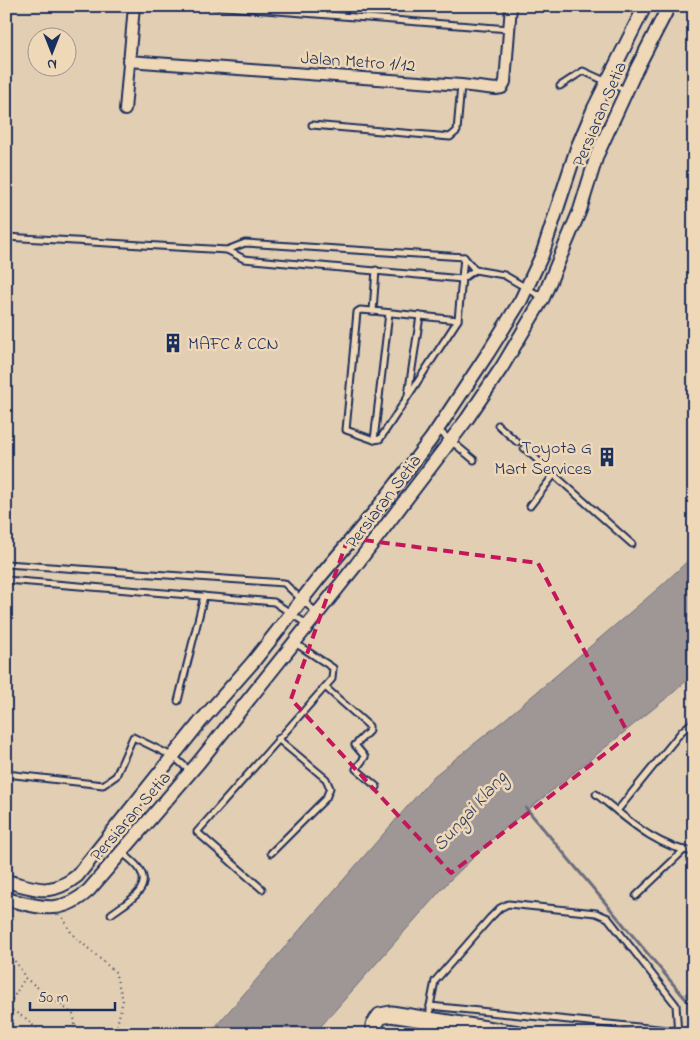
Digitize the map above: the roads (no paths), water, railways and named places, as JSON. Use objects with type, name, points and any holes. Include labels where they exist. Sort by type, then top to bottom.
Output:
[{"type":"main road","points":[[373,1031],[380,1016],[430,1013],[519,1034]]},
{"type":"street","points":[[125,110],[134,6]]},
{"type":"street","name":"Jalan Metro 1/12","points":[[128,61],[461,85],[496,90],[502,88],[505,82],[511,6]]},
{"type":"street","name":"Persiaran Setia","points":[[58,888],[77,876],[377,509],[437,429],[488,353],[527,288],[542,255],[577,148],[645,6]]},
{"type":"street","name":"Persiaran Setia","points":[[6,898],[53,908],[67,905],[79,899],[89,890],[190,772],[309,625],[451,440],[502,367],[543,298],[580,210],[597,155],[636,70],[669,6]]},
{"type":"street","points":[[6,881],[39,890],[58,888],[60,906]]},
{"type":"lane","points":[[213,6],[509,29]]},
{"type":"lane","points":[[560,86],[583,71],[627,92]]},
{"type":"lane","points":[[312,125],[450,137],[457,131],[461,85]]},
{"type":"lane","points":[[6,237],[227,250],[244,259],[462,279],[475,270]]},
{"type":"lane","points":[[227,250],[245,243],[464,258],[475,270],[504,275],[543,298]]},
{"type":"lane","points":[[458,320],[360,310],[357,312],[346,430],[374,440],[380,439],[458,320],[464,258]]},
{"type":"lane","points":[[373,312],[376,270]]},
{"type":"lane","points":[[374,440],[389,313]]},
{"type":"lane","points":[[407,397],[420,316]]},
{"type":"lane","points":[[498,425],[517,442]]},
{"type":"lane","points":[[437,429],[474,460]]},
{"type":"lane","points":[[524,448],[553,476],[632,544]]},
{"type":"lane","points":[[530,506],[553,476]]},
{"type":"lane","points":[[6,564],[284,583],[318,613]]},
{"type":"lane","points":[[6,580],[274,602],[292,612],[309,625]]},
{"type":"lane","points":[[178,701],[204,596]]},
{"type":"lane","points":[[262,889],[197,832],[332,679],[333,668],[294,643]]},
{"type":"lane","points":[[325,687],[369,726],[369,731],[355,745],[365,757],[356,769],[377,788]]},
{"type":"lane","points":[[617,811],[682,731],[694,721]]},
{"type":"lane","points":[[6,774],[103,785],[116,776],[133,737],[174,757],[190,772]]},
{"type":"lane","points":[[271,853],[326,798],[330,788],[326,779],[278,739]]},
{"type":"lane","points":[[596,794],[655,838],[694,852]]},
{"type":"lane","points":[[636,896],[684,850]]},
{"type":"lane","points":[[111,914],[142,890],[144,880],[140,869],[122,852]]},
{"type":"lane","points":[[508,904],[596,913],[608,918],[676,1005],[678,1032],[430,1013],[435,981],[500,908],[508,904]]},
{"type":"water","name":"Sungai Klang","points":[[694,555],[694,674],[498,834],[449,881],[314,1034],[209,1034],[434,776],[504,720],[661,586]]},
{"type":"waterway","points":[[526,808],[694,1009]]},
{"type":"place","name":"MAFC & CCN","points":[[173,343]]},
{"type":"place","name":"Toyota G Mart Services","points":[[607,457]]}]
